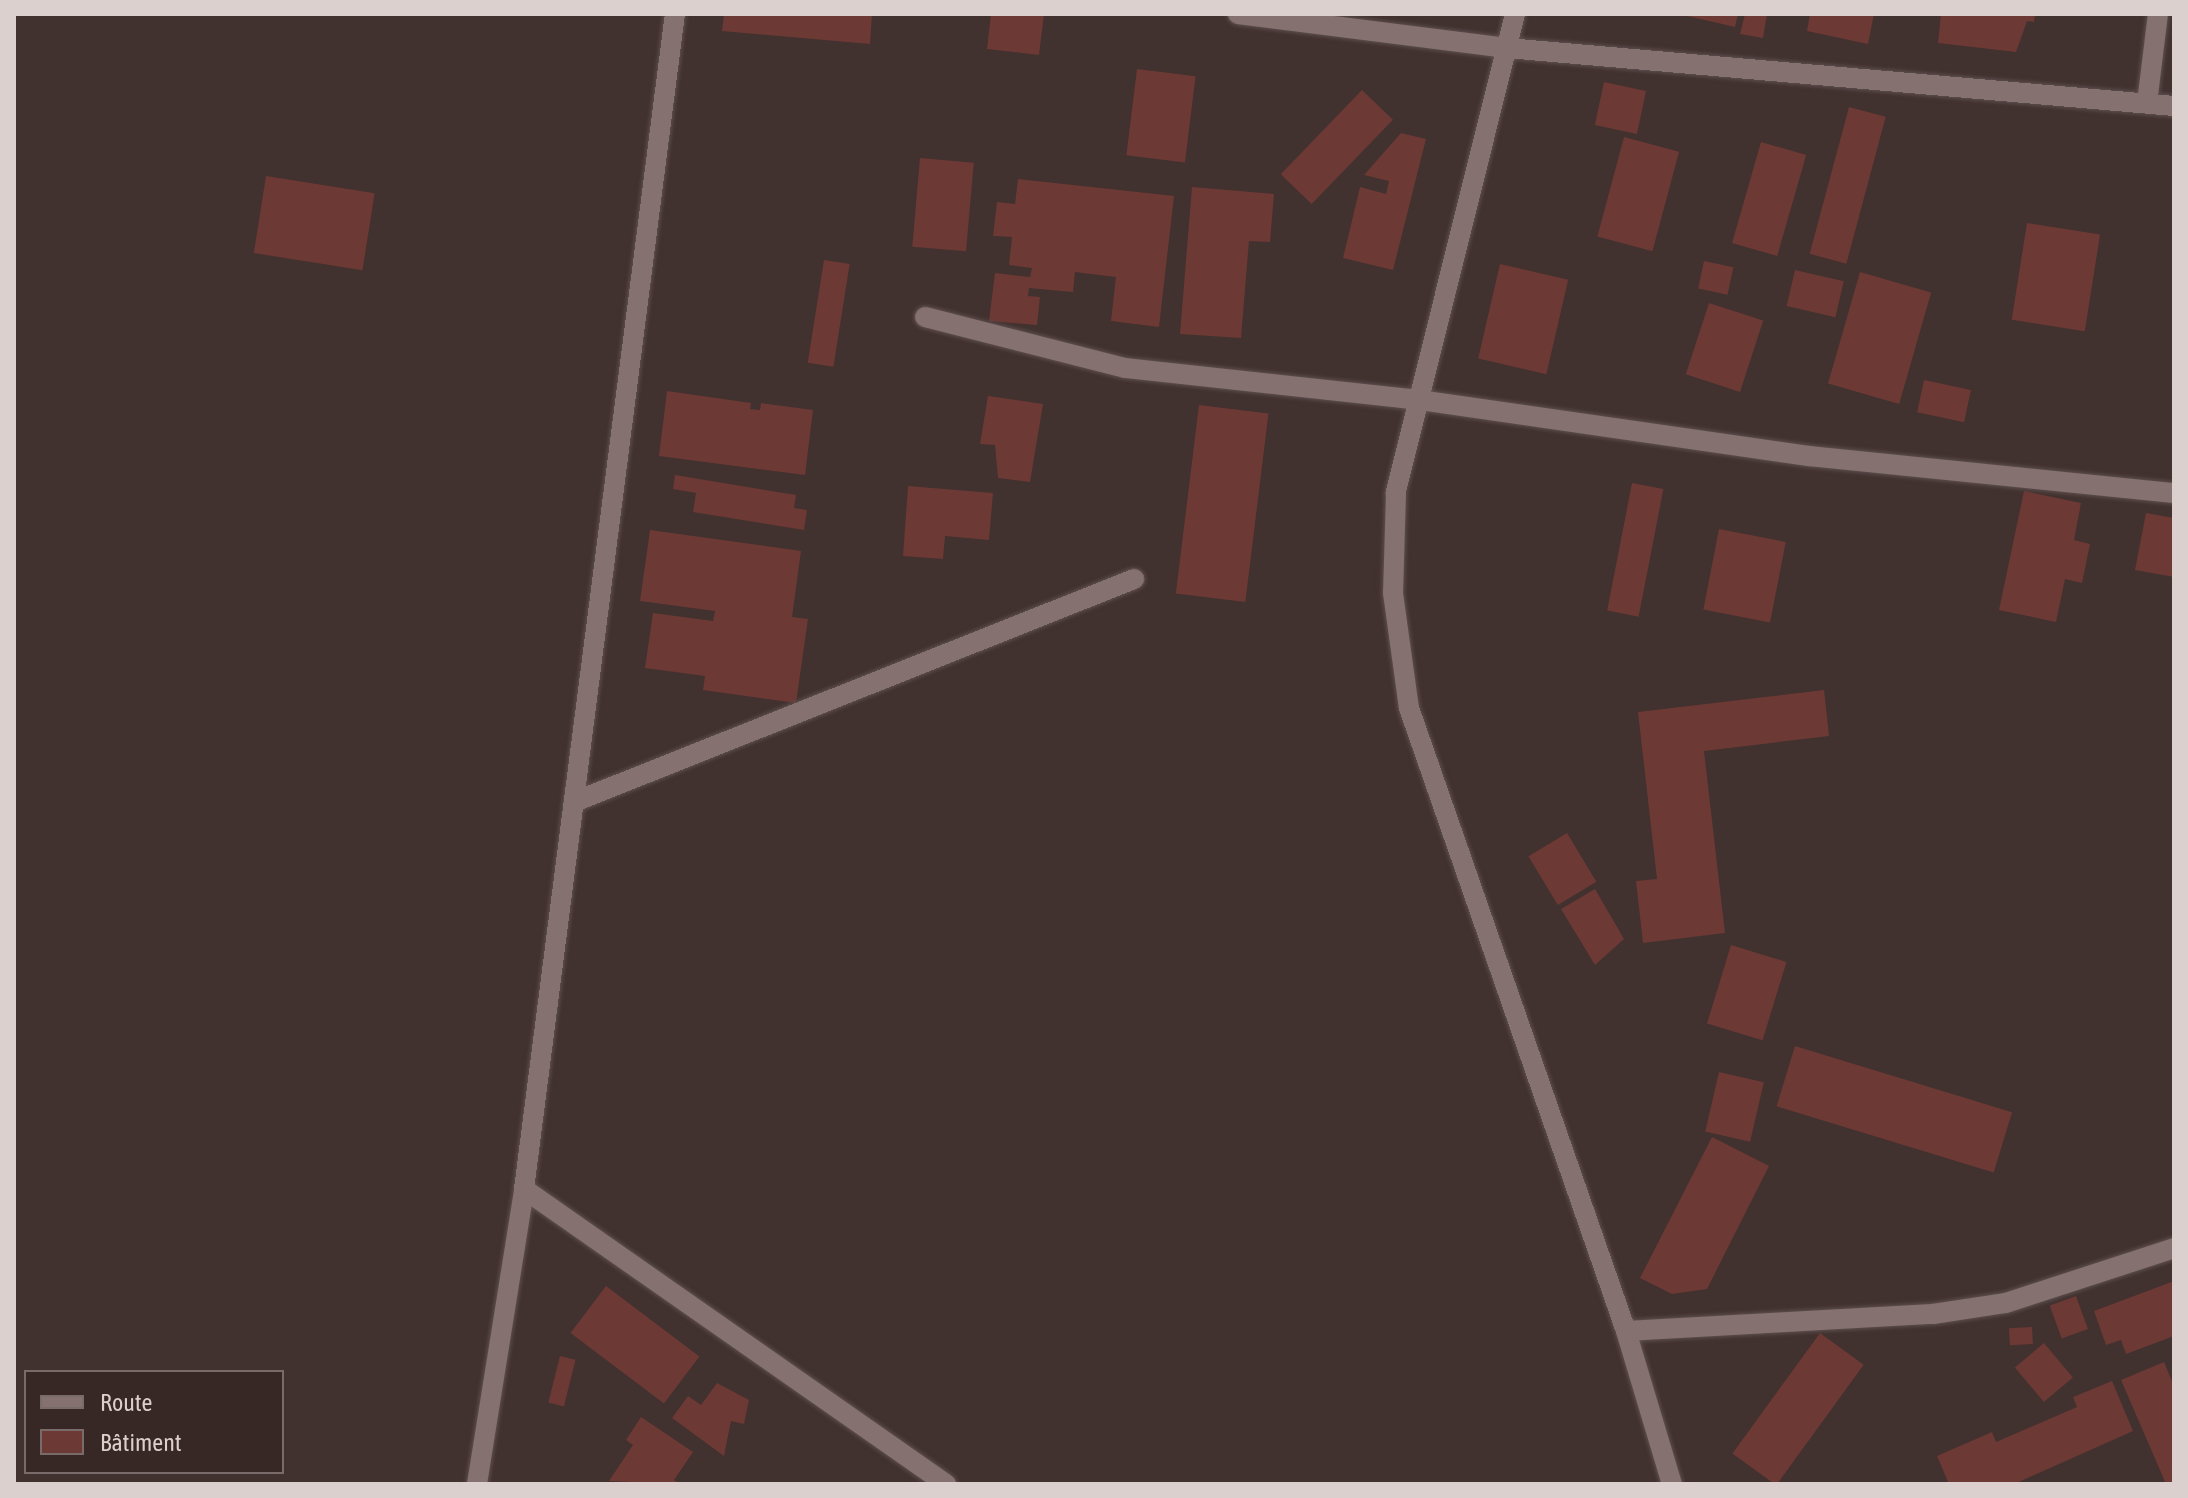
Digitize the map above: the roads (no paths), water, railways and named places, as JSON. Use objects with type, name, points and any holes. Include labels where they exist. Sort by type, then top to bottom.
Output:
[{"type":"street","points":[[477,1484],[524,1189],[675,14]]},
{"type":"street","points":[[1238,14],[1507,48],[2174,106]]},
{"type":"street","points":[[1515,14],[1396,493],[1393,593],[1409,708],[1626,1331],[1672,1484]]},
{"type":"street","points":[[2147,103],[2158,14]]},
{"type":"street","points":[[925,317],[1125,368],[1420,400],[1809,456],[2174,493]]},
{"type":"street","points":[[574,802],[1134,579]]},
{"type":"street","points":[[524,1189],[946,1484]]},
{"type":"street","points":[[1626,1331],[1948,1312],[2076,1283],[2174,1248]]}]
